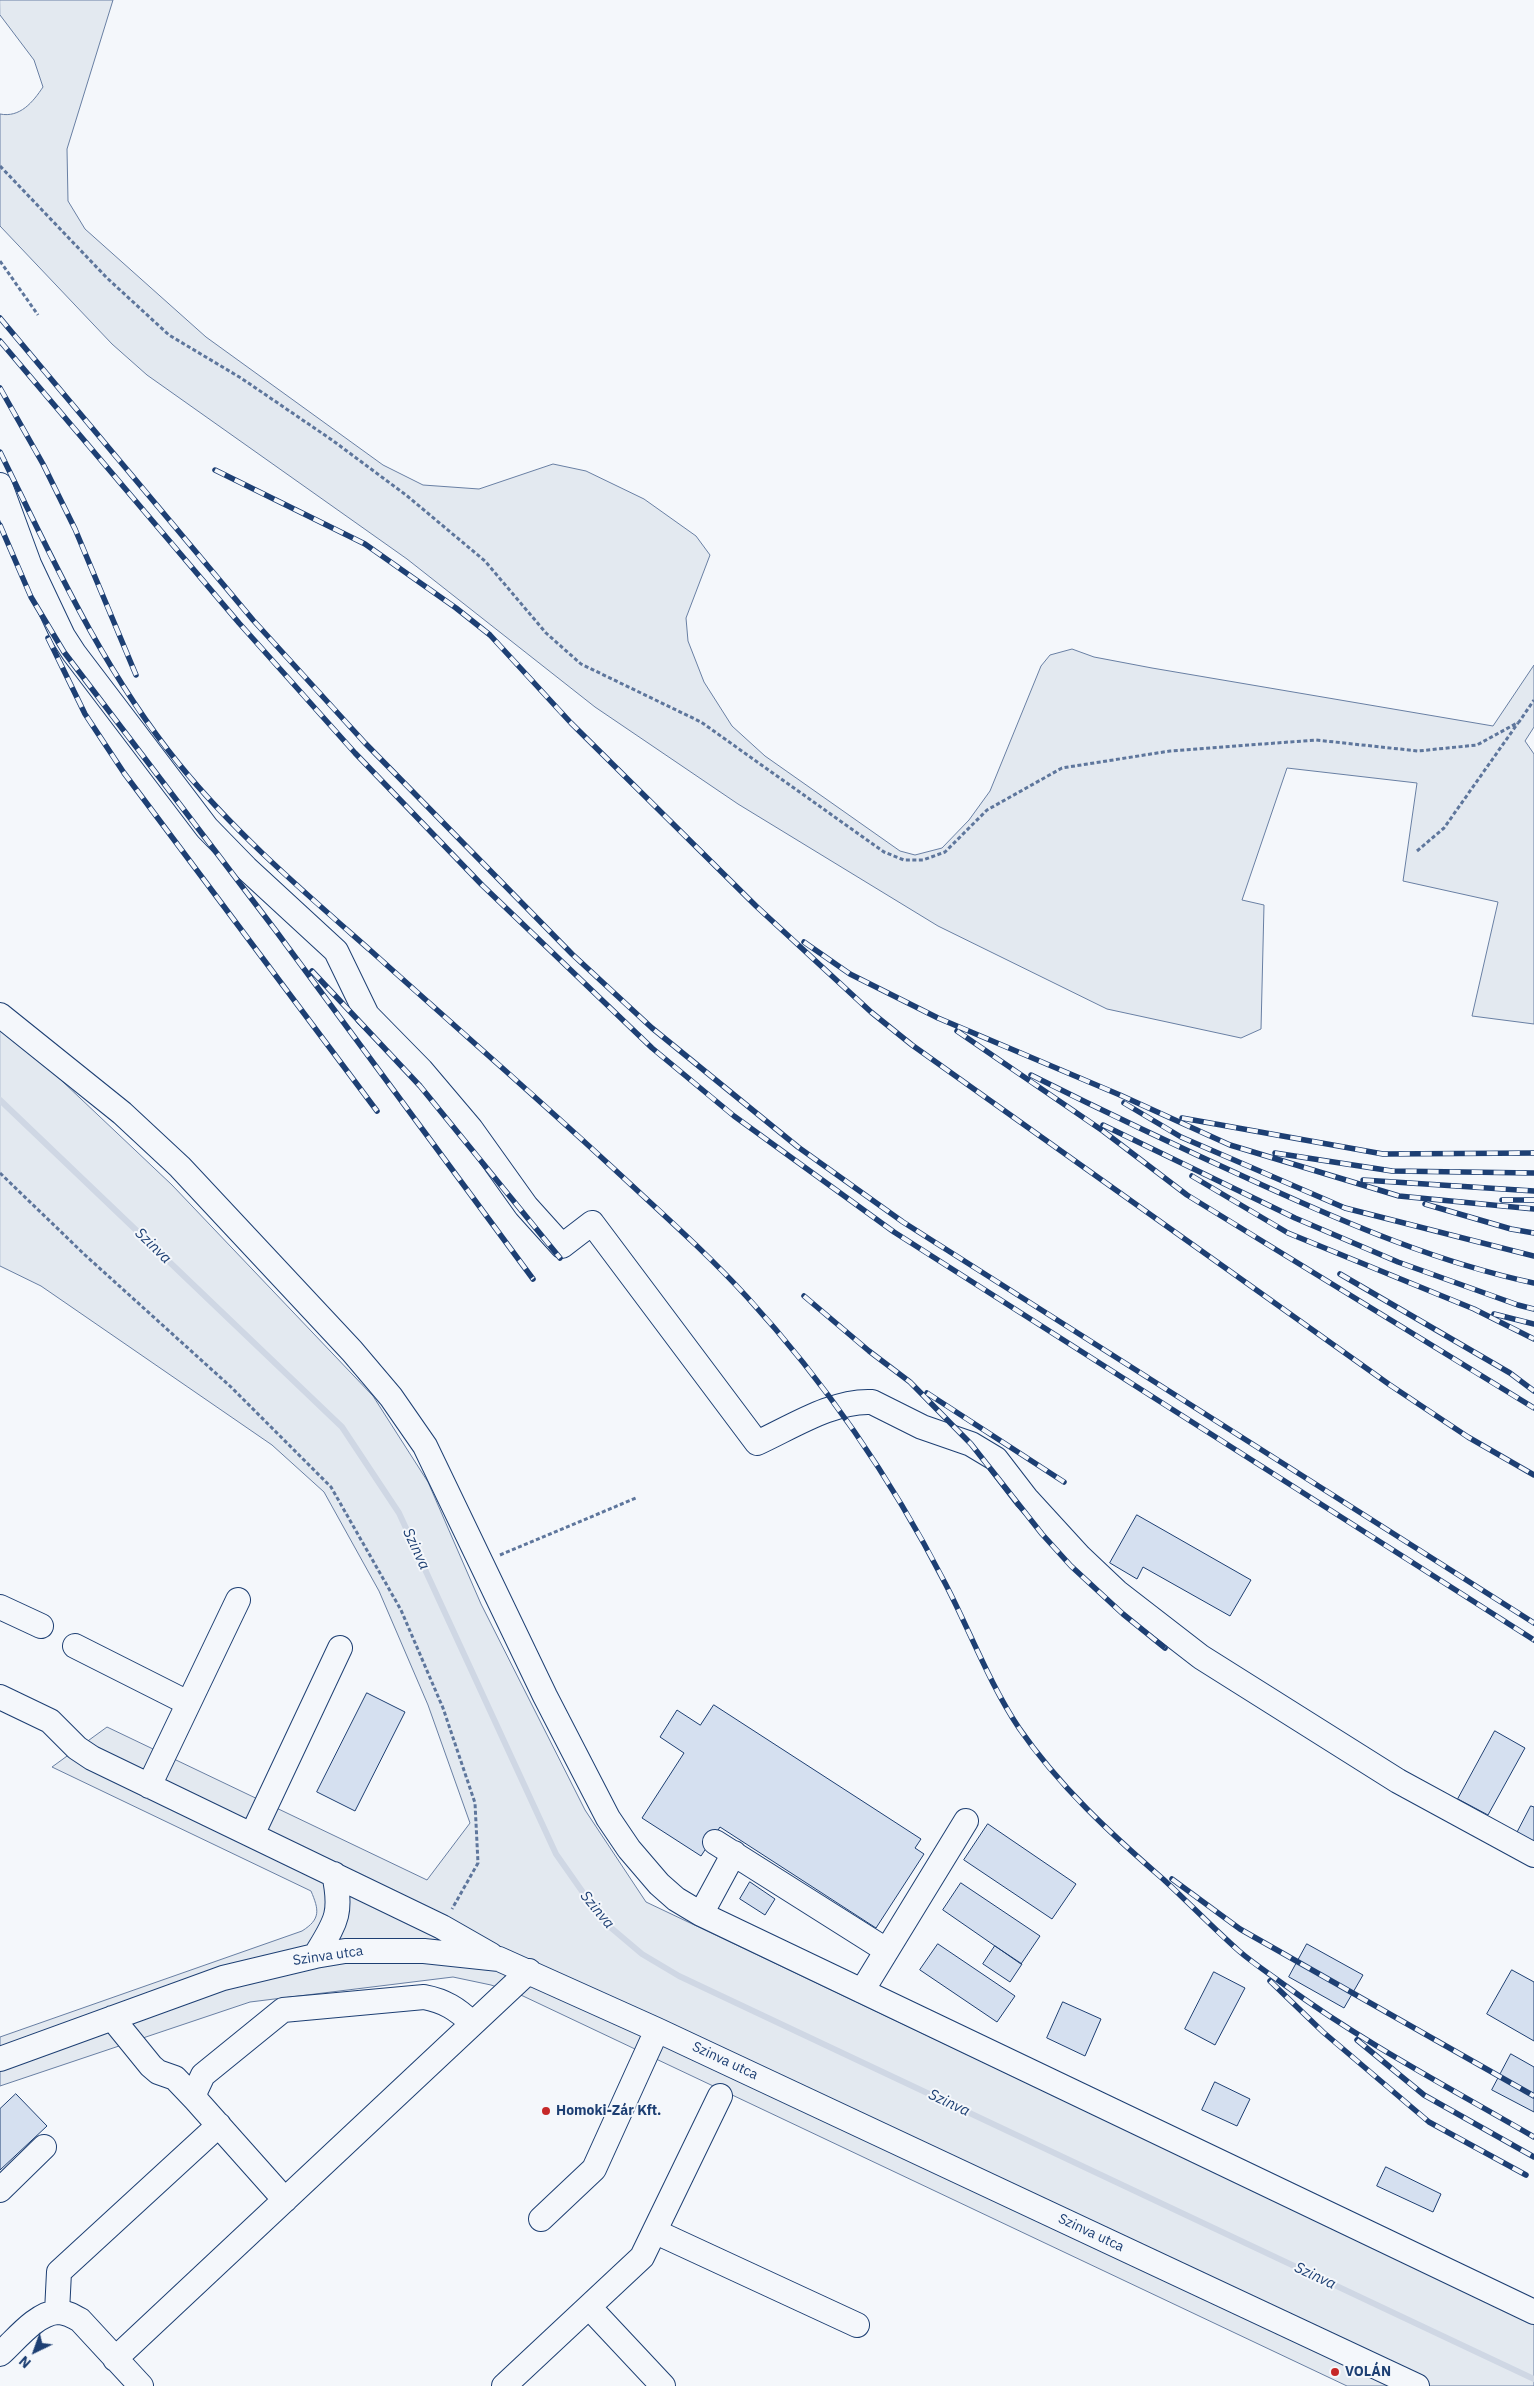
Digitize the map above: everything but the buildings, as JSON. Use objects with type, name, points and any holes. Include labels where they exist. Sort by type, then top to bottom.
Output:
[{"type":"street","points":[[0,485],[29,564],[63,636],[207,828],[246,868],[336,951],[367,1015],[421,1070],[471,1129],[526,1206],[562,1246],[592,1222],[757,1443],[822,1413],[862,1401],[872,1402],[922,1428],[986,1451],[996,1459],[1026,1498],[1080,1557],[1117,1592],[1201,1657],[1398,1781],[1534,1855]]},
{"type":"street","points":[[0,1015],[122,1113],[180,1167],[352,1351],[391,1397],[425,1446],[545,1696],[608,1818],[629,1849],[658,1884],[676,1899],[698,1913],[1534,2312]]},
{"type":"street","points":[[149,1786],[238,1600]]},
{"type":"street","points":[[0,1608],[41,1626]]},
{"type":"street","points":[[74,1646],[188,1703]]},
{"type":"street","points":[[252,1835],[340,1648]]},
{"type":"street","points":[[0,1697],[50,1721],[77,1748],[92,1758],[442,1927],[499,1959]]},
{"type":"street","points":[[862,1991],[966,1821]]},
{"type":"street","points":[[698,1913],[725,1848],[886,1950]]},
{"type":"street","points":[[315,1956],[334,1925],[339,1910],[339,1896],[334,1874]]},
{"type":"street","name":"Szinva utca","points":[[0,2059],[223,1978],[315,1956],[346,1951],[397,1950],[499,1959],[657,2030],[1417,2386]]},
{"type":"street","points":[[115,2359],[529,1971]]},
{"type":"street","points":[[196,2100],[195,2092],[203,2074],[283,2010],[424,1997],[440,2000],[453,2006],[472,2024]]},
{"type":"street","points":[[112,2018],[151,2066],[158,2072],[175,2078],[285,2200]]},
{"type":"street","points":[[541,2219],[594,2169],[657,2030]]},
{"type":"street","points":[[504,2386],[642,2257],[656,2232],[720,2096]]},
{"type":"street","points":[[58,2312],[59,2272],[219,2125]]},
{"type":"street","points":[[0,2190],[44,2147]]},
{"type":"street","points":[[656,2232],[857,2326]]},
{"type":"street","points":[[589,2307],[663,2386]]},
{"type":"street","points":[[0,2354],[37,2321],[58,2312],[80,2320],[141,2386]]},
{"type":"path","points":[[0,166],[107,278],[169,335],[241,378],[332,440],[406,495],[486,561],[546,634],[581,664],[701,722],[884,852],[904,860],[923,860],[945,852],[987,810],[1062,768],[1170,751],[1316,740],[1418,751],[1477,745],[1519,722]]},
{"type":"path","points":[[0,260],[38,315]]},
{"type":"path","points":[[1417,851],[1444,828],[1534,700]]},
{"type":"path","points":[[0,1173],[85,1255],[231,1387],[331,1487],[401,1610],[443,1708],[475,1803],[478,1863],[442,1927]]},
{"type":"path","points":[[481,1564],[636,1498]]},
{"type":"shaded area","points":[[0,0],[113,0],[67,149],[68,201],[85,229],[206,337],[383,465],[423,485],[479,489],[553,464],[586,471],[644,499],[696,536],[710,555],[686,618],[688,641],[704,682],[732,726],[765,756],[900,851],[915,855],[942,848],[969,820],[990,791],[1041,666],[1050,655],[1072,649],[1094,657],[1152,668],[1493,726],[1534,665],[1534,727],[1525,741],[1534,754],[1534,1024],[1472,1016],[1498,902],[1403,881],[1417,783],[1287,768],[1242,900],[1264,905],[1261,1029],[1241,1038],[1107,1009],[938,926],[738,804],[595,707],[407,559],[147,375],[112,344],[0,226],[0,114],[14,114],[25,108],[43,87],[34,60],[0,15]]},
{"type":"shaded area","points":[[0,1030],[43,1063],[172,1185],[373,1396],[428,1482],[481,1604],[585,1810],[646,1902],[1534,2324],[1534,2386],[1347,2386],[523,1996],[491,1985],[453,1977],[250,2002],[0,2086],[0,2037],[302,1931],[313,1922],[317,1914],[316,1904],[311,1891],[52,1767],[107,1727],[427,1880],[470,1823],[428,1705],[379,1591],[324,1492],[272,1445],[41,1286],[0,1266]]},
{"type":"waterway","name":"Szinva","points":[[0,1100],[342,1427],[399,1513],[556,1854],[603,1921],[642,1954],[679,1976],[1534,2379]]},
{"type":"railway","points":[[0,318],[253,620],[365,743],[572,954],[652,1028],[798,1147],[903,1222],[1534,1623]]},
{"type":"railway","points":[[0,341],[239,623],[355,753],[482,885],[652,1048],[734,1116],[894,1232],[1534,1640]]},
{"type":"railway","points":[[0,388],[43,464],[75,529],[136,675]]},
{"type":"railway","points":[[0,452],[80,613],[102,652],[151,728],[179,764],[223,814],[295,883],[553,1113],[698,1247],[776,1329],[830,1398],[880,1470],[945,1583],[1008,1711],[1034,1749],[1068,1789],[1124,1844],[1256,1965],[1346,2027],[1534,2137]]},
{"type":"railway","points":[[215,470],[365,544],[456,608],[490,635],[571,723],[756,906],[871,1012],[912,1045],[1390,1385],[1468,1437],[1534,1475]]},
{"type":"railway","points":[[0,525],[31,597],[64,652],[276,931],[533,1279]]},
{"type":"railway","points":[[48,638],[85,714],[124,773],[377,1111]]},
{"type":"railway","points":[[804,942],[850,974],[938,1018],[1120,1095],[1230,1145],[1399,1196],[1534,1209]]},
{"type":"railway","points":[[312,971],[420,1086],[560,1258]]},
{"type":"railway","points":[[957,1031],[1103,1131],[1187,1195],[1534,1408]]},
{"type":"railway","points":[[1031,1075],[1202,1158],[1360,1228],[1463,1265],[1534,1283]]},
{"type":"railway","points":[[1124,1103],[1181,1137],[1345,1208],[1534,1256]]},
{"type":"railway","points":[[1182,1118],[1383,1154],[1534,1153]]},
{"type":"railway","points":[[1103,1125],[1295,1218],[1398,1262],[1534,1309]]},
{"type":"railway","points":[[1275,1153],[1392,1171],[1534,1173]]},
{"type":"railway","points":[[1192,1176],[1288,1233],[1474,1309],[1534,1339]]},
{"type":"railway","points":[[1363,1180],[1534,1191]]},
{"type":"railway","points":[[1502,1200],[1534,1200]]},
{"type":"railway","points":[[1425,1204],[1511,1229],[1534,1233]]},
{"type":"railway","points":[[1340,1274],[1510,1373],[1534,1391]]},
{"type":"railway","points":[[804,1296],[869,1351],[910,1382],[971,1444],[1042,1534],[1071,1566],[1123,1614],[1165,1648]]},
{"type":"railway","points":[[1494,1314],[1534,1324]]},
{"type":"railway","points":[[927,1393],[1064,1482]]},
{"type":"railway","points":[[1172,1879],[1240,1929],[1534,2096]]},
{"type":"railway","points":[[1270,1981],[1323,2032],[1429,2122],[1526,2175]]},
{"type":"railway","points":[[1357,2040],[1424,2095],[1534,2157]]},
{"type":"place","name":"Homoki-Zár Kft.","points":[[546,2111]]},
{"type":"place","name":"VOLÁN","points":[[1335,2372]]}]
